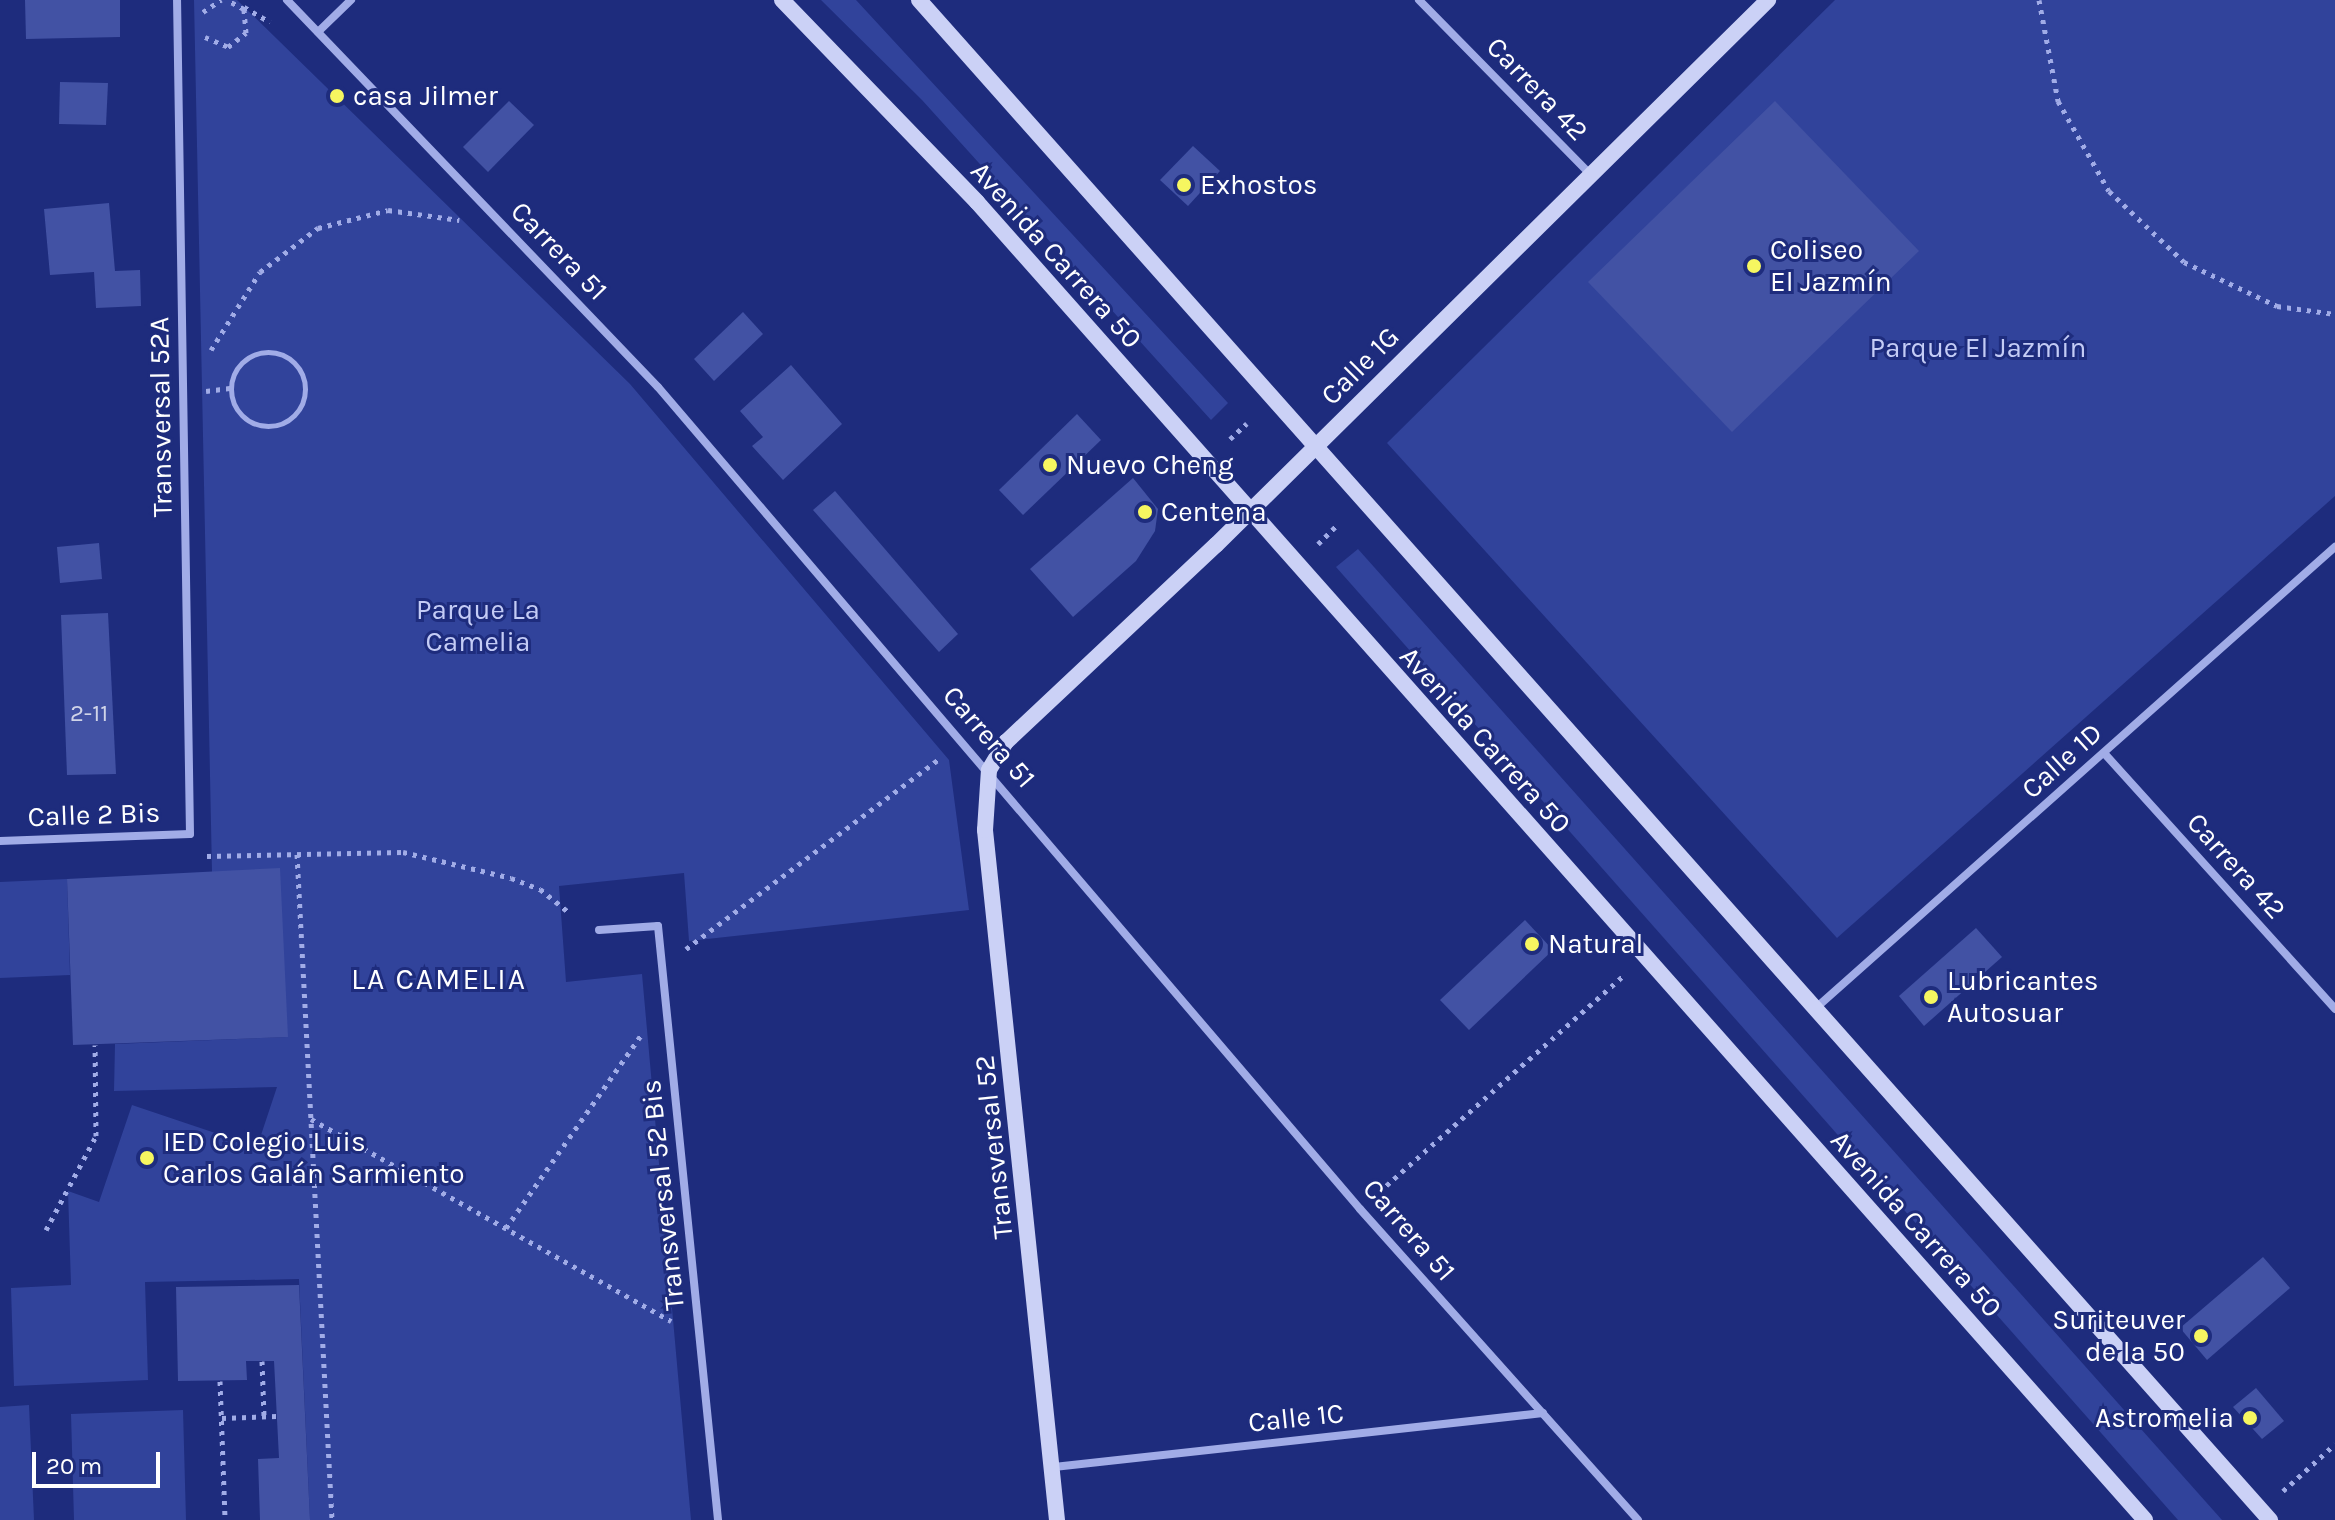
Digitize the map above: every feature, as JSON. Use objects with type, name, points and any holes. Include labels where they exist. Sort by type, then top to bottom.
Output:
[{"type":"main road","name":"Avenida Carrera 50","points":[[782,0],[977,202],[1249,513],[2145,1520]]},
{"type":"main road","points":[[919,0],[1319,444],[2266,1515]]},
{"type":"main road","name":"Calle 1G","points":[[989,770],[1006,742],[1249,513],[1768,0]]},
{"type":"main road","name":"Transversal 52","points":[[989,770],[985,830],[1054,1467],[1057,1520]]},
{"type":"street","name":"Transversal 52A","points":[[177,0],[190,834]]},
{"type":"street","name":"Carrera 51","points":[[287,0],[658,387],[989,770],[1360,1209],[1638,1520]]},
{"type":"street","points":[[318,32],[351,0]]},
{"type":"street","name":"Carrera 42","points":[[1419,0],[1591,175]]},
{"type":"street","name":"Calle 1D","points":[[1817,1007],[2335,547]]},
{"type":"street","name":"Carrera 42","points":[[2104,753],[2335,1009]]},
{"type":"street","name":"Calle 2 Bis","points":[[0,841],[190,834]]},
{"type":"street","name":"Transversal 52 Bis","points":[[599,930],[658,926],[718,1520]]},
{"type":"street","name":"Calle 1C","points":[[1054,1467],[1543,1413]]},
{"type":"path","points":[[200,19],[224,0],[237,3],[281,28]]},
{"type":"path","points":[[2039,0],[2058,101],[2109,191],[2184,262],[2277,306],[2335,314]]},
{"type":"path","points":[[201,27],[213,45],[235,44],[248,24],[237,3]]},
{"type":"path","points":[[207,359],[245,289],[278,255],[318,228],[388,210],[468,222]]},
{"type":"path","points":[[270,352],[292,360],[305,391],[296,414],[273,426],[239,412],[232,388],[248,358],[270,352]]},
{"type":"path","points":[[200,381],[197,392],[232,388]]},
{"type":"path","points":[[1230,439],[1247,423]]},
{"type":"path","points":[[1317,545],[1337,525]]},
{"type":"path","points":[[685,950],[962,739]]},
{"type":"path","points":[[207,856],[403,852],[511,878],[540,889],[567,911]]},
{"type":"path","points":[[297,854],[332,1520]]},
{"type":"path","points":[[1360,1209],[1645,958]]},
{"type":"path","points":[[506,1228],[650,1021]]},
{"type":"path","points":[[46,1230],[96,1136],[95,1045]]},
{"type":"path","points":[[311,1119],[679,1326]]},
{"type":"path","points":[[262,1361],[264,1416]]},
{"type":"path","points":[[220,1381],[225,1520]]},
{"type":"path","points":[[222,1418],[277,1416]]},
{"type":"path","points":[[2266,1515],[2335,1444]]},
{"type":"green space","name":"Parque La Camelia","points":[[194,0],[237,0],[630,384],[949,760],[969,910],[689,941],[684,873],[559,886],[566,982],[642,974],[691,1520],[310,1520],[299,1279],[145,1282],[148,1380],[14,1386],[11,1288],[71,1285],[68,1191],[99,1202],[132,1105],[257,1147],[277,1087],[114,1091],[115,1044],[287,1037],[212,872]]},
{"type":"green space","points":[[821,0],[856,0],[1228,403],[1211,420],[922,100]]},
{"type":"green space","name":"Parque El Jazmín","points":[[1835,0],[2335,0],[2335,496],[1837,938],[1387,443]]},
{"type":"green space","points":[[1358,549],[2222,1520],[2178,1520],[1336,567]]},
{"type":"green space","points":[[67,879],[70,975],[0,978],[0,882]]},
{"type":"green space","points":[[29,1405],[34,1520],[0,1520],[0,1407]]},
{"type":"green space","points":[[183,1410],[186,1520],[74,1520],[71,1414]]},
{"type":"building","points":[[25,0],[120,0],[120,37],[26,39]]},
{"type":"building","points":[[60,82],[108,83],[106,125],[59,124]]},
{"type":"building","points":[[509,101],[534,125],[488,172],[463,147]]},
{"type":"building","name":"Coliseo El Jazmín","points":[[1775,101],[1919,251],[1732,432],[1588,282]]},
{"type":"building","points":[[1193,146],[1220,171],[1188,206],[1160,180]]},
{"type":"building","points":[[109,203],[115,271],[140,270],[141,306],[96,308],[94,272],[50,275],[44,209]]},
{"type":"building","points":[[743,312],[763,334],[714,381],[694,359]]},
{"type":"building","points":[[791,365],[842,424],[783,480],[752,446],[763,437],[740,411]]},
{"type":"building","name":"Nuevo Cheng","points":[[1077,414],[1101,440],[1023,515],[999,490]]},
{"type":"building","points":[[1133,478],[1158,509],[1155,531],[1136,561],[1073,617],[1030,569]]},
{"type":"building","points":[[835,491],[958,634],[939,652],[813,510]]},
{"type":"building","points":[[99,543],[102,579],[60,583],[57,547]]},
{"type":"building","points":[[108,613],[116,774],[67,775],[61,615]]},
{"type":"building","points":[[280,868],[288,1037],[73,1045],[67,879]]},
{"type":"building","points":[[1525,920],[1553,950],[1469,1030],[1440,1000]]},
{"type":"building","points":[[1976,928],[2002,957],[1924,1026],[1899,996]]},
{"type":"building","points":[[2263,1257],[2290,1288],[2207,1360],[2180,1328]]},
{"type":"building","points":[[299,1285],[310,1520],[260,1520],[258,1459],[279,1458],[274,1361],[246,1361],[247,1380],[178,1381],[176,1287]]},
{"type":"building","points":[[2256,1388],[2284,1421],[2262,1439],[2233,1407]]},
{"type":"place","name":"casa Jilmer","points":[[337,96]]},
{"type":"place","name":"Exhostos","points":[[1184,185]]},
{"type":"place","name":"Coliseo El Jazmín","points":[[1754,266]]},
{"type":"place","name":"Nuevo Cheng","points":[[1050,465]]},
{"type":"place","name":"Centena","points":[[1145,512]]},
{"type":"place","name":"Natural","points":[[1532,944]]},
{"type":"place","name":"Lubricantes Autosuar","points":[[1931,997]]},
{"type":"place","name":"IED Colegio Luis Carlos Galán Sarmiento","points":[[147,1158]]},
{"type":"place","name":"Suriteuver de la 50","points":[[2201,1336]]},
{"type":"place","name":"Astromelia","points":[[2250,1418]]},
{"type":"district","name":"LA CAMELIA","points":[[439,979]]}]
